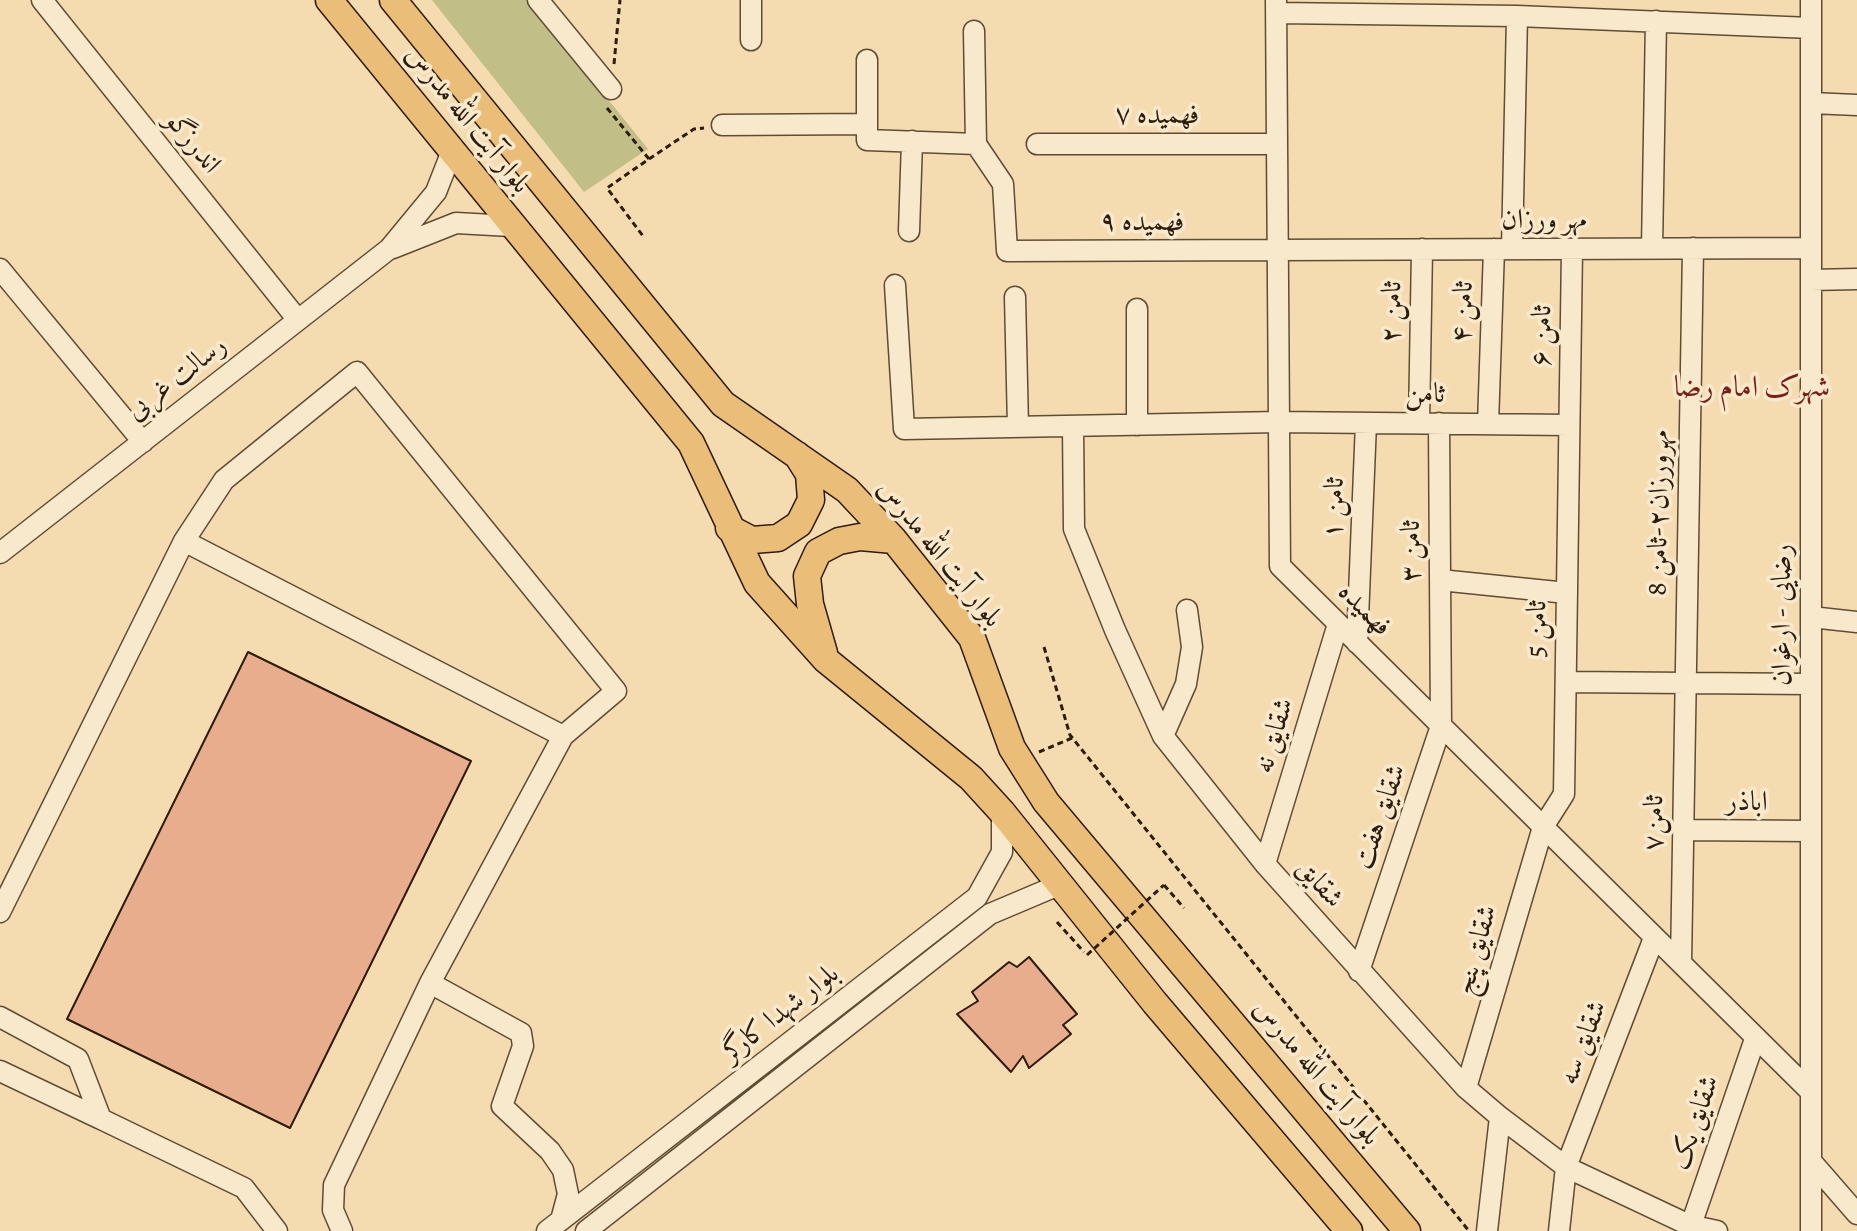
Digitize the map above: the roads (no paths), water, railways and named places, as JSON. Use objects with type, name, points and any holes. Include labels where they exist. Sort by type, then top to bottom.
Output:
[{"type":"main road","name":"بلوار آیت الله مدرس","points":[[329,0],[691,443],[757,583],[826,660],[971,778],[1061,884],[1155,1003],[1349,1231]]},
{"type":"main road","name":"بلوار آیت الله مدرس","points":[[393,0],[723,404],[847,490],[894,540],[972,638],[1012,748],[1046,802],[1407,1231]]},
{"type":"main road","points":[[729,528],[752,540],[778,538],[799,524],[811,500],[809,474],[795,453]]},
{"type":"main road","points":[[826,660],[810,604],[807,576],[818,552],[839,541],[860,537],[894,540]]},
{"type":"street","name":"اندرزگو","points":[[42,0],[298,320]]},
{"type":"street","points":[[538,0],[608,98]]},
{"type":"street","points":[[751,0],[751,40]]},
{"type":"street","name":"رضایی - ارغوان","points":[[1811,0],[1811,1231]]},
{"type":"street","points":[[1276,7],[1811,28]]},
{"type":"street","name":"فهمیده","points":[[1276,7],[1280,566],[1811,1092]]},
{"type":"street","name":"ثامن ۴","points":[[1488,424],[1503,249],[1517,16]]},
{"type":"street","points":[[1652,248],[1656,21]]},
{"type":"street","points":[[867,60],[867,140],[976,144],[974,31]]},
{"type":"street","points":[[1811,103],[1857,105]]},
{"type":"street","points":[[722,125],[867,124]]},
{"type":"street","points":[[909,231],[912,141]]},
{"type":"street","name":"فهمیده ۹","points":[[976,144],[1003,184],[1007,251],[1278,250]]},
{"type":"street","name":"فهمیده ۷","points":[[1037,144],[1277,144]]},
{"type":"street","name":"رسالت غربی","points":[[0,553],[389,249],[436,192],[452,151]]},
{"type":"street","name":"رسالت غربی","points":[[389,249],[456,223],[511,226]]},
{"type":"street","name":"مهرورزان۲-ثامن 8","points":[[1686,683],[1693,248]]},
{"type":"street","name":"مهر ورزان","points":[[1278,250],[1811,248]]},
{"type":"street","name":"ثامن ۲","points":[[1422,249],[1429,423]]},
{"type":"street","name":"ثامن ۶","points":[[1569,425],[1572,249]]},
{"type":"street","points":[[0,269],[143,442]]},
{"type":"street","points":[[1811,280],[1857,279]]},
{"type":"street","name":"ثامن","points":[[895,285],[904,429],[1279,422],[1569,425]]},
{"type":"street","points":[[1015,297],[1018,427]]},
{"type":"street","points":[[1137,309],[1137,425]]},
{"type":"street","points":[[0,912],[184,541],[224,480],[357,372],[616,691],[563,736],[430,983],[334,1185],[333,1210],[342,1231]]},
{"type":"street","name":"ثامن ۱","points":[[1357,643],[1366,423]]},
{"type":"street","name":"ثامن ۳","points":[[1429,423],[1440,580],[1441,726]]},
{"type":"street","name":"ثامن 5","points":[[1543,827],[1564,794],[1569,425]]},
{"type":"street","name":"شقایق","points":[[1073,426],[1074,529],[1163,736],[1265,864],[1466,1088],[1500,1117],[1566,1167],[1689,1228],[1717,1231]]},
{"type":"street","points":[[184,541],[563,736]]},
{"type":"street","points":[[1440,580],[1567,593]]},
{"type":"street","points":[[1163,736],[1186,684],[1192,647],[1187,610]]},
{"type":"street","points":[[1811,617],[1857,622]]},
{"type":"street","name":"شقایق نه","points":[[1265,864],[1338,624]]},
{"type":"street","points":[[1566,682],[1811,684]]},
{"type":"street","name":"ثامن۷","points":[[1681,963],[1686,683]]},
{"type":"street","name":"شقایق هفت","points":[[1359,971],[1441,726]]},
{"type":"street","name":"بلوار شهدا کارگر","points":[[554,1226],[977,897],[1002,852],[1002,812]]},
{"type":"street","name":"شقایق پنج","points":[[1466,1088],[1543,827]]},
{"type":"street","name":"اباذر","points":[[1683,830],[1811,831]]},
{"type":"street","name":"بلوار شهدا کارگر","points":[[586,1231],[990,914],[1061,884]]},
{"type":"street","name":"شقایق سه","points":[[1559,1231],[1566,1167],[1654,938]]},
{"type":"street","points":[[430,983],[521,1033],[523,1046],[502,1106],[550,1151],[563,1170],[568,1194],[554,1226]]},
{"type":"street","points":[[0,1017],[78,1059],[101,1119]]},
{"type":"street","name":"شقایق یک","points":[[1689,1228],[1755,1039]]},
{"type":"street","points":[[0,1071],[244,1188],[277,1231]]},
{"type":"street","points":[[1487,1231],[1500,1117]]},
{"type":"street","points":[[1811,1161],[1857,1214]]},
{"type":"district","name":"شهرک امام رضا","points":[[1752,389]]}]
